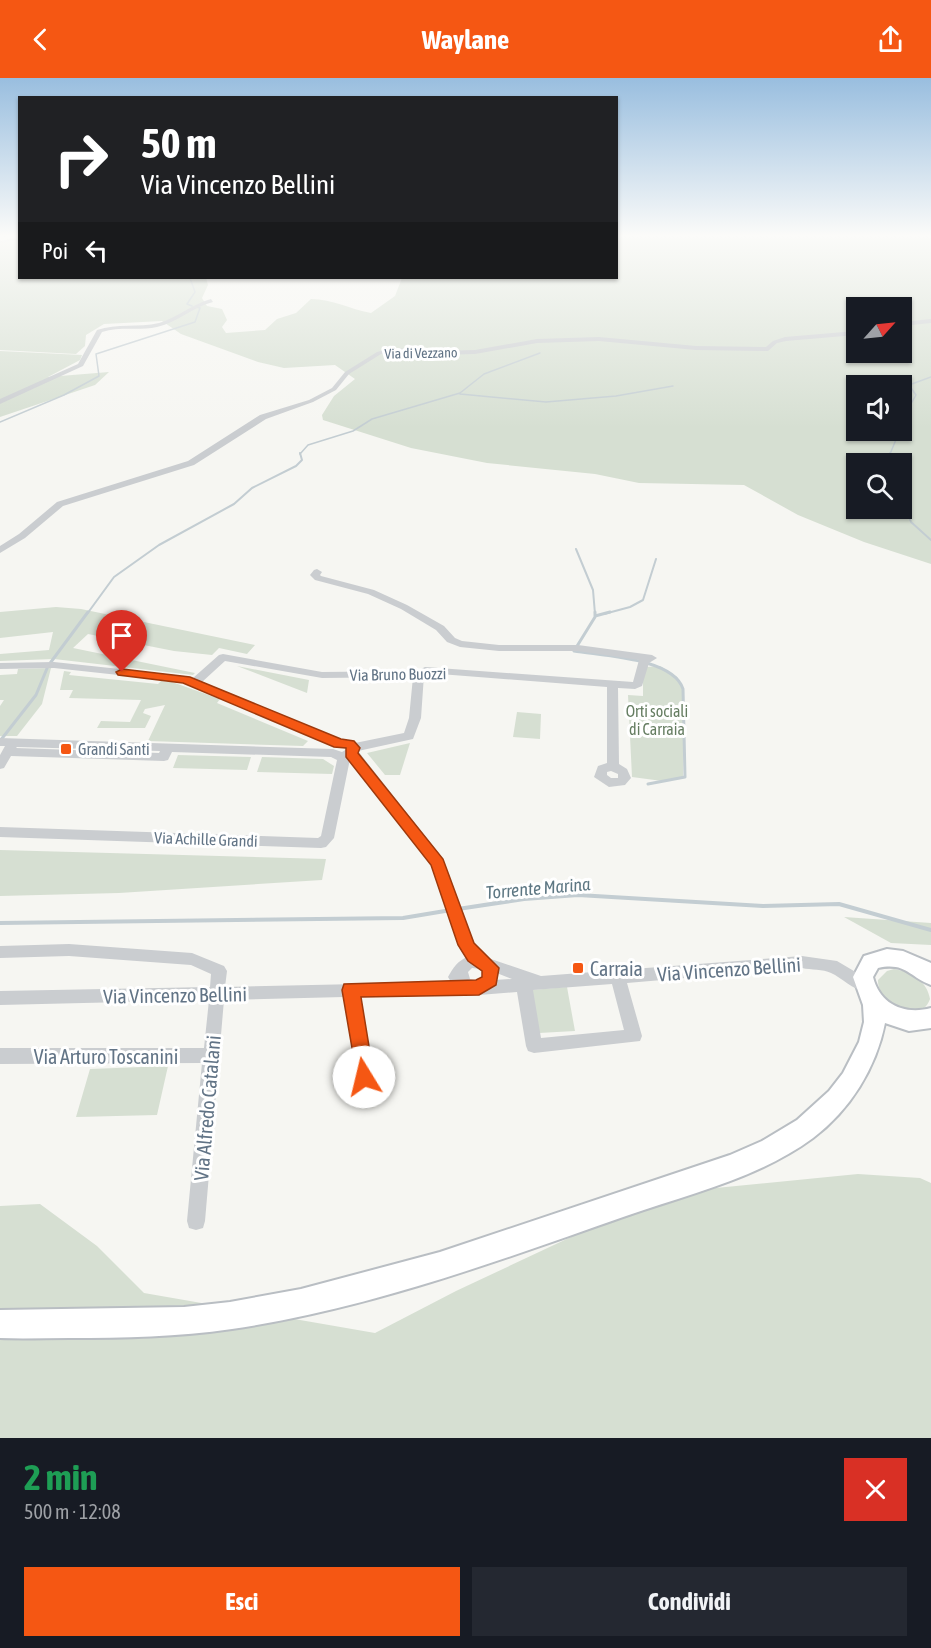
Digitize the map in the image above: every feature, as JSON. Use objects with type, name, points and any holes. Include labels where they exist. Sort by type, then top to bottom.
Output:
[{"type":"main road","points":[[873,1036],[868,984],[879,958],[890,957],[922,963],[931,976]]},
{"type":"main road","points":[[868,984],[901,1020]]},
{"type":"main road","points":[[0,1324],[168,1322],[250,1312],[342,1294],[470,1257],[731,1166],[792,1138],[826,1111],[847,1087],[873,1036],[883,1028],[901,1020],[913,1022],[931,1018]]},
{"type":"street","points":[[2,401],[31,396],[79,371],[86,353],[96,344],[99,331],[111,326],[150,326],[164,323],[189,308],[211,301]]},
{"type":"street","points":[[912,323],[931,321]]},
{"type":"street","name":"Via di Vezzano","points":[[0,550],[22,536],[60,504],[191,463],[263,417],[311,401],[334,389],[347,373],[365,360],[386,351],[475,352],[537,341],[599,339],[696,348],[768,349],[775,342],[785,339],[846,334]]},
{"type":"street","points":[[2,401],[81,364]]},
{"type":"street","points":[[38,384],[49,386]]},
{"type":"street","name":"Via Bruno Buozzi","points":[[194,683],[223,657],[322,675],[419,674],[425,670],[612,685],[638,684],[642,666],[650,658],[578,648],[499,648],[460,644],[451,640],[440,628],[404,607],[371,592],[318,578],[315,575],[317,572]]},
{"type":"street","points":[[0,666],[54,665],[185,679],[344,751],[432,854],[442,871],[472,964],[462,981],[476,988],[487,984],[492,976],[490,968],[472,964]]},
{"type":"street","points":[[0,765],[6,745],[164,757],[167,747],[344,751],[409,736],[415,718],[419,674]]},
{"type":"street","points":[[612,685],[613,766]]},
{"type":"street","name":"Via Achille Grandi","points":[[0,832],[321,843],[327,838],[344,751]]},
{"type":"street","name":"Via Alfredo Catalani","points":[[0,952],[69,950],[192,959],[219,971],[196,1221]]},
{"type":"street","name":"Via Vincenzo Bellini","points":[[0,998],[476,988],[802,962],[832,966],[868,984]]},
{"type":"street","points":[[434,989],[448,984],[472,964]]},
{"type":"street","name":"Via Vincenzo Bellini","points":[[472,964],[554,983]]},
{"type":"street","points":[[524,985],[534,1046],[634,1036],[618,977]]},
{"type":"street","points":[[351,990],[364,1077]]},
{"type":"street","name":"Via Arturo Toscanini","points":[[0,1056],[212,1055]]},
{"type":"green space","points":[[0,300],[204,300],[207,306],[222,309],[227,320],[222,327],[226,333],[265,330],[277,319],[296,313],[309,300],[327,301],[371,313],[389,300],[846,300],[846,363],[912,363],[912,300],[931,300],[931,564],[864,542],[798,515],[744,485],[639,483],[595,474],[487,463],[411,448],[323,420],[322,415],[334,396],[355,379],[335,365],[284,368],[258,362],[181,334],[162,321],[104,324],[86,335],[85,346],[76,354],[0,350]]},
{"type":"green space","points":[[0,351],[82,355],[80,360],[48,377],[109,372],[95,385],[0,417]]},
{"type":"green space","points":[[56,607],[81,609],[255,645],[247,654],[219,648],[212,655],[174,651],[88,634],[73,648],[195,673],[193,675],[54,659],[0,661],[0,654],[49,650],[53,632],[0,638],[0,612]]},
{"type":"green space","points":[[237,666],[309,680],[307,693]]},
{"type":"green space","name":"Orti sociali di Carraia","points":[[660,666],[677,677],[684,689],[683,777],[662,781],[632,777],[628,695],[643,696],[643,674],[646,667]]},
{"type":"green space","points":[[51,668],[42,704],[17,736],[0,736],[0,706],[4,700],[0,700],[0,675],[17,674],[18,669]]},
{"type":"green space","points":[[64,671],[71,672],[69,675],[158,684],[161,681],[172,682],[220,699],[217,703],[308,741],[303,746],[148,741],[165,705],[145,709],[143,713],[151,716],[145,728],[97,728],[101,721],[130,722],[141,700],[69,698],[73,690],[60,690]]},
{"type":"green space","points":[[517,712],[541,714],[540,739],[513,737]]},
{"type":"green space","points":[[410,743],[400,775],[385,775],[367,753]]},
{"type":"green space","points":[[178,755],[251,757],[247,770],[173,768]]},
{"type":"green space","points":[[262,757],[323,759],[334,766],[332,774],[257,772]]},
{"type":"green space","points":[[0,850],[326,859],[322,880],[119,893],[0,896]]},
{"type":"green space","points":[[844,917],[931,923],[931,945],[891,943]]},
{"type":"green space","points":[[894,969],[907,972],[922,982],[930,999],[925,1007],[918,1011],[900,1009],[884,997],[878,980],[887,971]]},
{"type":"green space","points":[[567,987],[575,1031],[539,1033],[532,990]]},
{"type":"green space","points":[[168,1066],[157,1115],[76,1117],[90,1069]]},
{"type":"green space","points":[[858,1174],[920,1178],[931,1183],[931,1438],[0,1438],[0,1206],[40,1204],[97,1246],[144,1293],[375,1333],[456,1291],[665,1193]]},
{"type":"waterway","points":[[189,300],[187,304],[192,306]]},
{"type":"waterway","points":[[0,422],[64,395],[99,376],[96,354],[195,322],[200,308],[196,307]]},
{"type":"waterway","points":[[300,454],[308,445],[353,431],[372,419],[460,393],[484,374],[540,353]]},
{"type":"waterway","points":[[912,384],[931,377]]},
{"type":"waterway","points":[[460,394],[546,402],[616,396],[673,386]]},
{"type":"waterway","points":[[912,389],[916,395],[912,402]]},
{"type":"waterway","points":[[890,453],[895,441]]},
{"type":"waterway","points":[[87,614],[114,577],[159,545],[234,504],[252,488],[296,466],[302,460],[300,454]]},
{"type":"waterway","points":[[910,519],[931,540]]},
{"type":"waterway","points":[[576,549],[593,590],[595,614]]},
{"type":"waterway","points":[[604,614],[630,607],[643,600],[656,559]]},
{"type":"waterway","points":[[0,741],[36,695],[48,666],[88,612]]},
{"type":"waterway","points":[[595,616],[610,612]]},
{"type":"waterway","points":[[595,616],[574,651],[636,660],[652,665],[677,679],[683,689],[685,777],[648,784]]},
{"type":"waterway","name":"Torrente Marina","points":[[458,909],[524,899],[578,895],[763,906],[839,904],[931,930]]},
{"type":"waterway","name":"Torrente Marina","points":[[0,923],[403,918],[451,910]]},
{"type":"place","name":"Grandi Santi","points":[[66,749]]},
{"type":"place","name":"Carraia","points":[[578,968]]},
{"type":"route","points":[[122,672],[185,679],[326,736],[339,744],[349,744],[353,748],[351,753],[438,863],[467,945],[474,956],[487,964],[492,976],[487,984],[479,988],[351,990],[364,1077]]}]
